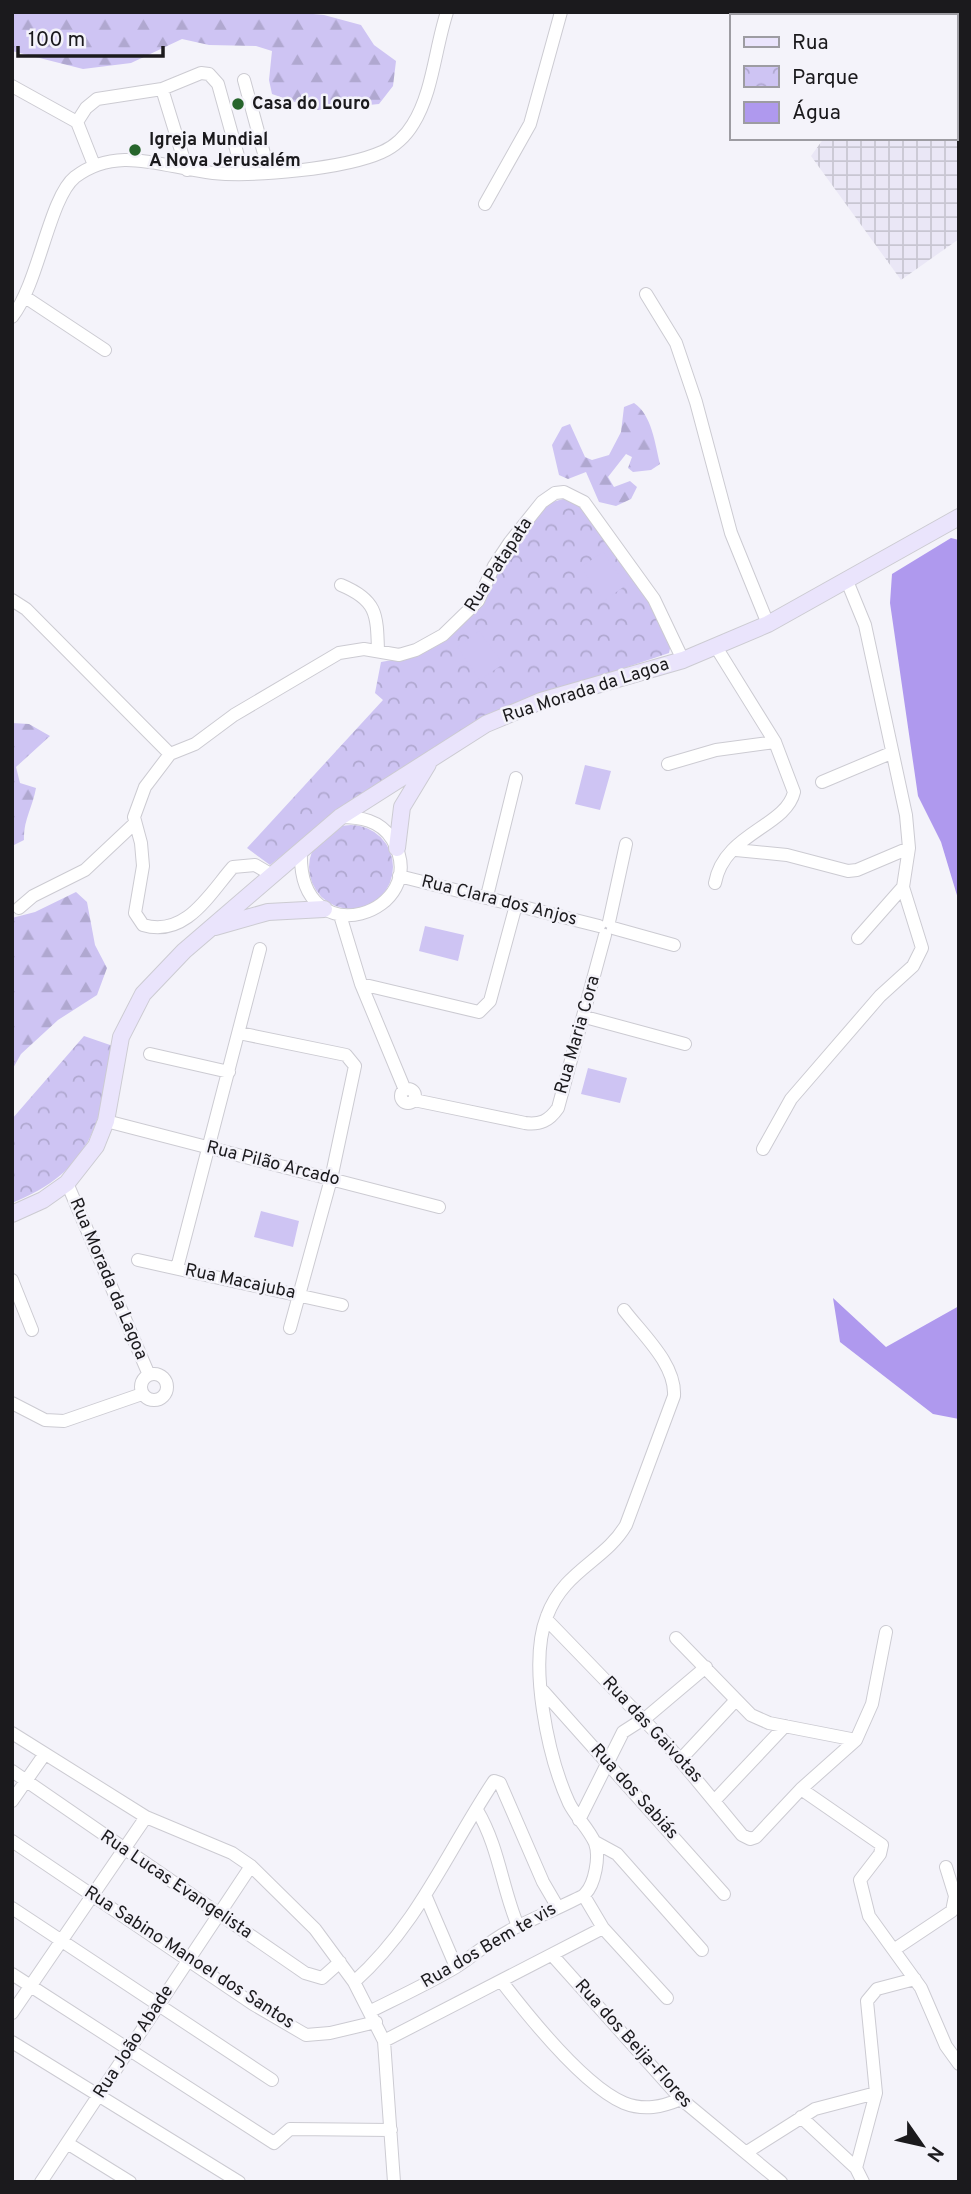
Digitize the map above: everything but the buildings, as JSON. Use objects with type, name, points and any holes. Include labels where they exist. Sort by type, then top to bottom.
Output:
[{"type":"street","points":[[485,204],[530,124],[561,12]]},
{"type":"street","points":[[12,317],[25,297],[57,204],[71,180],[94,165],[122,159],[187,170],[243,174],[360,159],[395,144],[412,126],[421,109],[446,13]]},
{"type":"street","points":[[77,122],[86,108],[97,99],[162,89],[205,73],[212,75],[218,84],[243,174]]},
{"type":"street","points":[[244,80],[269,172]]},
{"type":"street","points":[[12,86],[77,122],[94,165]]},
{"type":"street","points":[[162,89],[187,170]]},
{"type":"street","points":[[646,294],[676,343],[731,533],[768,624]]},
{"type":"street","points":[[25,297],[105,350]]},
{"type":"street","name":"Rua Patapata","points":[[272,875],[255,865],[233,867],[200,909],[165,926],[143,925],[135,913],[143,866],[135,810],[145,787],[170,754],[195,744],[234,715],[320,662],[355,649],[399,655],[416,650],[454,626],[478,601],[494,566],[542,502],[564,492],[584,502],[654,599],[683,660]]},
{"type":"street","name":"Rua Morada da Lagoa","points":[[12,1214],[43,1200],[67,1183],[87,1161],[106,1121],[121,1037],[131,1013],[157,977],[340,817],[486,724],[541,701],[683,660],[768,624],[959,517]]},
{"type":"street","points":[[763,1149],[792,1099],[880,996],[919,957],[922,948],[903,887],[909,848],[906,815],[865,625],[847,581]]},
{"type":"street","points":[[341,585],[361,593],[371,606],[376,616],[378,651]]},
{"type":"street","points":[[12,600],[26,609],[170,754]]},
{"type":"street","points":[[715,883],[722,859],[736,850],[752,831],[786,811],[794,792],[775,742],[716,646]]},
{"type":"street","points":[[668,764],[716,750],[775,742]]},
{"type":"street","points":[[822,782],[891,752]]},
{"type":"street","points":[[209,929],[268,912],[366,914],[378,908],[395,888],[399,876],[399,821],[407,794],[437,753]]},
{"type":"street","points":[[487,896],[516,778]]},
{"type":"street","points":[[340,817],[358,817],[374,822],[388,833],[397,848]]},
{"type":"street","points":[[19,908],[33,896],[85,870],[135,823]]},
{"type":"street","name":"Rua Maria Cora","points":[[332,912],[410,1095],[525,1123],[544,1122],[558,1108],[607,928],[626,844]]},
{"type":"street","points":[[736,850],[787,855],[848,871],[857,870],[909,848]]},
{"type":"street","points":[[301,850],[304,885],[312,899],[332,912]]},
{"type":"street","name":"Rua Clara dos Anjos","points":[[399,876],[674,945]]},
{"type":"street","points":[[858,938],[903,887]]},
{"type":"street","points":[[361,984],[479,1012],[491,1000],[516,905]]},
{"type":"street","points":[[177,1268],[260,950]]},
{"type":"street","points":[[584,1017],[685,1044]]},
{"type":"street","points":[[239,1033],[346,1055],[354,1062],[355,1071],[331,1179],[290,1328]]},
{"type":"street","points":[[150,1054],[229,1072]]},
{"type":"street","name":"Rua Pilão Arcado","points":[[106,1121],[439,1207]]},
{"type":"street","name":"Rua Morada da Lagoa","points":[[67,1183],[149,1376]]},
{"type":"street","name":"Rua Macajuba","points":[[138,1260],[342,1305]]},
{"type":"street","points":[[12,1280],[32,1330]]},
{"type":"street","points":[[624,1310],[669,1371],[674,1385],[674,1396],[626,1525],[615,1541],[572,1575],[545,1619],[540,1654],[542,1691],[552,1760],[579,1820],[595,1842],[609,1848],[624,1861],[702,1950]]},
{"type":"street","points":[[12,1403],[46,1420],[64,1421],[142,1394],[156,1400],[165,1394],[164,1379],[149,1376],[142,1383],[142,1394]]},
{"type":"street","name":"Rua das Gaivotas","points":[[545,1619],[643,1719],[716,1799],[743,1835],[750,1839],[756,1838],[801,1789]]},
{"type":"street","points":[[886,1632],[872,1704],[856,1740],[801,1789],[882,1845],[882,1851],[860,1880],[861,1893],[869,1916],[915,1979],[946,2046],[959,2064]]},
{"type":"street","points":[[676,1638],[735,1701],[758,1719],[856,1740]]},
{"type":"street","points":[[579,1820],[594,1795],[606,1762],[623,1732],[706,1667]]},
{"type":"street","name":"Rua dos Sabiás","points":[[542,1691],[625,1780],[724,1894]]},
{"type":"street","points":[[680,1760],[735,1701]]},
{"type":"street","points":[[716,1799],[785,1726]]},
{"type":"street","points":[[12,1733],[146,1817],[232,1853],[251,1866],[309,1922],[354,1982],[374,2016],[384,2041],[394,2182]]},
{"type":"street","points":[[12,1801],[44,1755]]},
{"type":"street","name":"Rua Lucas Evangelista","points":[[12,1772],[313,1977],[327,1976],[340,1962]]},
{"type":"street","points":[[354,1982],[388,1949],[426,1897],[493,1783],[498,1781],[543,1882],[557,1906]]},
{"type":"street","points":[[477,1810],[491,1834],[507,1900],[518,1926]]},
{"type":"street","points":[[12,2013],[146,1817]]},
{"type":"street","name":"Rua Sabino Manoel dos Santos","points":[[12,1841],[188,1960],[306,2035],[330,2034],[374,2016]]},
{"type":"street","points":[[595,1842],[594,1872],[584,1896],[603,1928],[667,1998]]},
{"type":"street","name":"Rua João Abade","points":[[41,2182],[251,1866]]},
{"type":"street","points":[[895,1949],[952,1911],[955,1896],[946,1867]]},
{"type":"street","name":"Rua dos Bem te vis","points":[[374,2016],[518,1926],[584,1896]]},
{"type":"street","points":[[426,1897],[456,1966]]},
{"type":"street","points":[[12,1908],[272,2080]]},
{"type":"street","name":"Rua dos Bem te vis","points":[[384,2041],[554,1956],[603,1928]]},
{"type":"street","name":"Rua dos Beija-Flores","points":[[554,1956],[681,2099],[781,2182]]},
{"type":"street","points":[[12,1974],[274,2143],[290,2129],[391,2130]]},
{"type":"street","points":[[856,2168],[876,2092],[867,2001],[877,1989],[915,1979]]},
{"type":"street","points":[[502,1982],[549,2038],[582,2071],[616,2098],[634,2106],[650,2108],[662,2107],[681,2099]]},
{"type":"street","points":[[12,2042],[239,2182]]},
{"type":"street","points":[[747,2152],[815,2109],[876,2092]]},
{"type":"street","points":[[801,2117],[856,2168],[863,2182]]},
{"type":"street","points":[[67,2143],[130,2182]]},
{"type":"shaded area","points":[[959,12],[959,239],[901,280],[811,156],[823,140],[957,140],[957,14],[894,14]]},
{"type":"green space","points":[[12,12],[291,12],[324,15],[361,25],[374,45],[396,61],[393,86],[379,104],[318,110],[272,94],[269,80],[272,51],[256,46],[209,45],[182,39],[131,63],[83,69],[12,51]]},
{"type":"green space","points":[[634,403],[649,422],[660,464],[651,470],[633,472],[628,468],[632,457],[626,454],[608,477],[614,487],[630,481],[637,487],[631,499],[616,506],[599,502],[586,472],[568,479],[559,475],[552,445],[562,427],[570,424],[585,457],[592,460],[609,455],[621,432],[624,407]]},
{"type":"green space","points":[[563,499],[575,500],[651,604],[672,640],[669,653],[490,713],[323,824],[270,865],[247,848],[383,700],[375,693],[381,662],[415,656],[449,635],[496,567],[549,503]]},
{"type":"green space","points":[[603,552],[626,585],[604,601],[581,567]]},
{"type":"green space","points":[[479,631],[503,664],[480,680],[457,647]]},
{"type":"green space","points":[[12,723],[29,724],[50,736],[16,767],[20,783],[36,788],[25,826],[24,840],[12,846]]},
{"type":"green space","points":[[585,765],[611,771],[600,810],[575,804]]},
{"type":"green space","points":[[351,825],[367,828],[381,837],[390,851],[393,867],[390,883],[381,897],[367,906],[351,909],[335,906],[321,897],[312,883],[309,867],[312,851],[321,837],[335,828]]},
{"type":"green space","points":[[76,892],[87,902],[95,945],[107,968],[97,995],[58,1020],[21,1054],[12,1070],[12,918],[35,912]]},
{"type":"green space","points":[[425,926],[464,935],[458,961],[419,951]]},
{"type":"green space","points":[[84,1036],[113,1046],[97,1121],[76,1160],[60,1176],[12,1203],[12,1119]]},
{"type":"green space","points":[[588,1068],[627,1078],[620,1103],[581,1094]]},
{"type":"green space","points":[[261,1211],[299,1221],[293,1247],[254,1237]]},
{"type":"water","points":[[951,538],[959,540],[959,902],[941,842],[918,796],[890,603],[892,574]]},
{"type":"water","points":[[833,1298],[886,1347],[959,1306],[959,1419],[933,1414],[840,1342]]},
{"type":"place","name":"Casa do Louro","points":[[238,104]]},
{"type":"place","name":"Igreja Mundial A Nova Jerusalém","points":[[135,150]]}]
